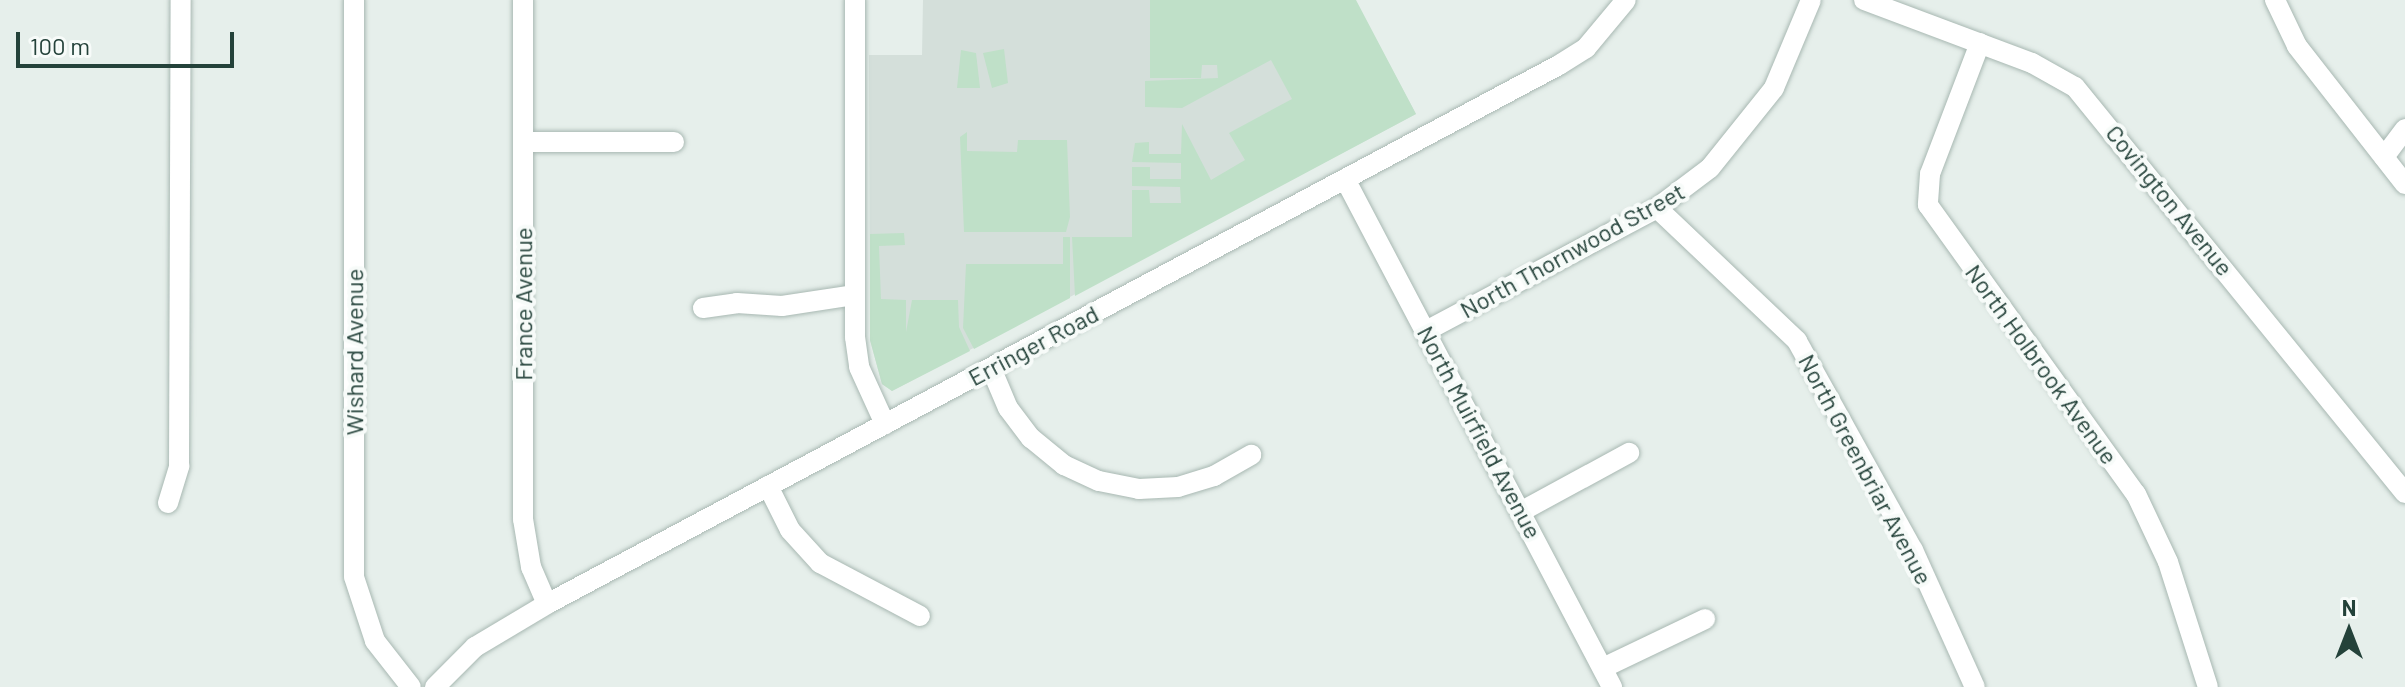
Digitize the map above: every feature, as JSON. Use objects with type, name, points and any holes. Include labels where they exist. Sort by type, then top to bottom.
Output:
[{"type":"street","points":[[168,503],[179,466],[181,0]]},
{"type":"street","name":"Wishard Avenue","points":[[354,0],[354,577],[375,641],[411,687]]},
{"type":"street","name":"France Avenue","points":[[523,0],[523,519],[531,567],[547,604]]},
{"type":"street","points":[[855,0],[855,295],[859,367],[885,424]]},
{"type":"street","name":"Erringer Road","points":[[435,687],[475,647],[547,604],[1586,48],[1626,0]]},
{"type":"street","name":"North Thornwood Street","points":[[1426,331],[1657,208],[1710,168],[1756,115],[1789,58],[1811,0]]},
{"type":"street","name":"Covington Avenue","points":[[1864,0],[2052,72],[2094,106],[2405,493]]},
{"type":"street","points":[[2275,0],[2297,46],[2405,184]]},
{"type":"street","name":"North Holbrook Avenue","points":[[1980,43],[1930,174],[1928,205],[2136,494],[2168,562],[2208,687]]},
{"type":"street","points":[[2384,157],[2405,129]]},
{"type":"street","points":[[523,142],[674,142]]},
{"type":"street","name":"North Muirfield Avenue","points":[[1345,179],[1605,667],[1612,687]]},
{"type":"street","name":"North Greenbriar Avenue","points":[[1657,208],[1797,341],[1913,550],[1975,687]]},
{"type":"street","points":[[703,308],[737,303],[782,306],[855,295]]},
{"type":"street","points":[[991,368],[1008,408],[1031,438],[1064,465],[1099,481],[1139,489],[1178,487],[1214,476],[1251,455]]},
{"type":"street","points":[[1522,511],[1629,453]]},
{"type":"street","points":[[768,486],[790,530],[820,563],[920,616]]},
{"type":"street","points":[[1605,667],[1705,619]]},
{"type":"shaded area","points":[[923,0],[1355,0],[1416,114],[892,391],[882,384],[870,340],[869,55],[922,55]]},
{"type":"green space","points":[[1150,0],[1356,0],[1416,114],[1075,296],[1072,237],[1132,237],[1132,190],[1149,190],[1150,203],[1181,203],[1180,187],[1132,186],[1132,167],[1150,167],[1150,179],[1181,179],[1181,163],[1132,162],[1135,143],[1149,142],[1149,154],[1181,154],[1182,124],[1211,180],[1245,160],[1229,133],[1292,99],[1271,60],[1182,108],[1145,107],[1145,81],[1218,78],[1217,65],[1202,65],[1201,78],[1150,78]]},
{"type":"green space","points":[[1004,49],[1008,83],[992,88],[983,53]]},
{"type":"green space","points":[[961,50],[976,53],[980,88],[957,88]]},
{"type":"green space","points":[[967,132],[967,151],[1017,152],[1018,140],[1067,140],[1070,217],[1066,232],[964,232],[960,137]]},
{"type":"green space","points":[[904,233],[905,245],[879,246],[881,299],[906,300],[906,332],[912,300],[958,300],[959,327],[970,351],[892,391],[882,384],[870,340],[870,234]]},
{"type":"green space","points":[[1063,237],[1070,237],[1070,298],[974,349],[963,328],[966,264],[1063,264]]}]
